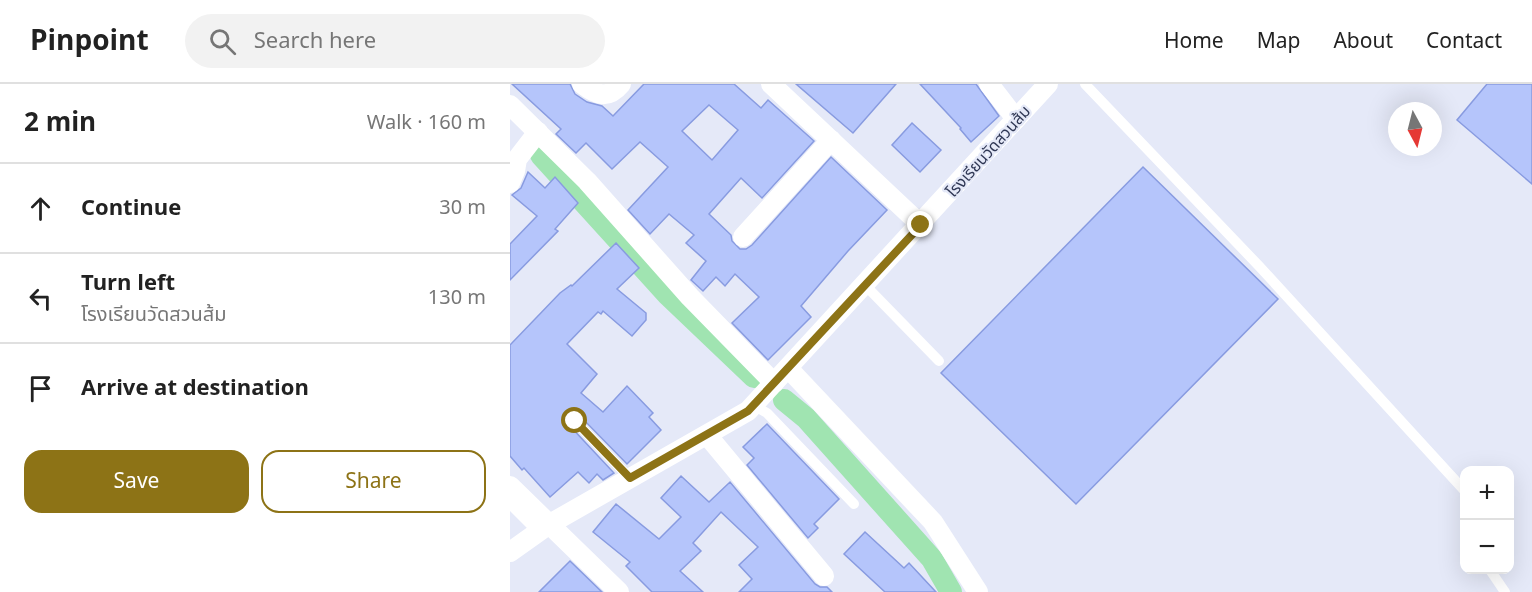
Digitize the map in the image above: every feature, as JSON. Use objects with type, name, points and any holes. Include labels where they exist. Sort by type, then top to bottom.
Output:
[{"type":"street","points":[[582,84],[594,93],[605,94],[621,84]]},
{"type":"street","points":[[989,84],[1016,119]]},
{"type":"street","name":"โรงเรียนวัดสวนส้ม","points":[[510,552],[543,528],[748,411],[1048,84]]},
{"type":"street","points":[[777,86],[921,225]]},
{"type":"street","points":[[510,105],[587,181],[690,297],[774,383]]},
{"type":"street","points":[[510,183],[517,159],[538,132]]},
{"type":"street","points":[[743,237],[831,140]]},
{"type":"street","points":[[788,368],[933,522],[978,592]]},
{"type":"street","points":[[708,435],[824,576]]},
{"type":"street","points":[[510,486],[543,528],[619,592]]},
{"type":"lane","points":[[1085,84],[1251,258],[1460,486]]},
{"type":"lane","points":[[865,285],[939,362]]},
{"type":"lane","points":[[753,405],[767,413],[854,504]]},
{"type":"lane","points":[[575,421],[630,478]]},
{"type":"lane","points":[[510,504],[543,528]]},
{"type":"lane","points":[[1493,574],[1505,592]]},
{"type":"building","points":[[512,84],[570,84],[575,94],[587,102],[602,106],[613,116],[644,84],[734,84],[761,108],[768,100],[814,141],[762,198],[741,178],[709,214],[731,235],[732,241],[740,249],[746,249],[752,245],[831,157],[887,210],[801,306],[811,317],[768,360],[732,323],[759,297],[735,274],[725,286],[716,277],[703,291],[691,280],[706,261],[686,243],[694,235],[669,214],[650,234],[628,210],[668,167],[640,142],[612,169],[586,143],[576,153],[556,134],[561,129]],"holes":[[[709,105],[738,130],[712,160],[682,131]]]},
{"type":"building","points":[[796,84],[896,84],[853,133]]},
{"type":"building","points":[[920,84],[976,84],[999,116],[971,142]]},
{"type":"building","points":[[1487,84],[1532,84],[1532,184],[1457,120]]},
{"type":"building","points":[[912,123],[941,150],[920,172],[892,145]]},
{"type":"building","points":[[1143,167],[1278,299],[1076,504],[941,373]]},
{"type":"building","points":[[528,172],[545,188],[555,177],[578,203],[555,229],[558,231],[510,280],[510,244],[537,216],[512,195],[521,188]]},
{"type":"building","points":[[616,243],[639,268],[617,289],[646,313],[646,320],[632,336],[603,311],[601,314],[598,312],[567,344],[597,374],[581,393],[603,412],[627,386],[653,413],[649,417],[661,430],[627,464],[580,416],[570,415],[568,420],[570,426],[614,473],[603,480],[597,474],[589,483],[578,472],[550,497],[510,456],[510,345],[560,293],[572,286]]},
{"type":"building","points":[[767,424],[839,499],[814,524],[818,528],[808,538],[747,465],[754,458],[743,447]]},
{"type":"building","points":[[681,476],[709,502],[730,482],[815,584],[827,587],[832,592],[739,592],[752,579],[739,565],[758,547],[721,512],[693,543],[701,551],[680,571],[703,592],[652,592],[626,566],[630,562],[593,532],[616,504],[659,539],[681,517],[661,498]]},
{"type":"building","points":[[865,532],[904,568],[909,563],[936,592],[885,592],[844,554]]},
{"type":"building","points":[[570,561],[602,592],[539,592]]},
{"type":"waterway","points":[[541,155],[668,295],[754,377]]},
{"type":"waterway","points":[[784,400],[806,418],[932,559],[951,592]]},
{"type":"route","points":[[575,421],[630,478],[708,435],[748,411],[921,225]]}]
